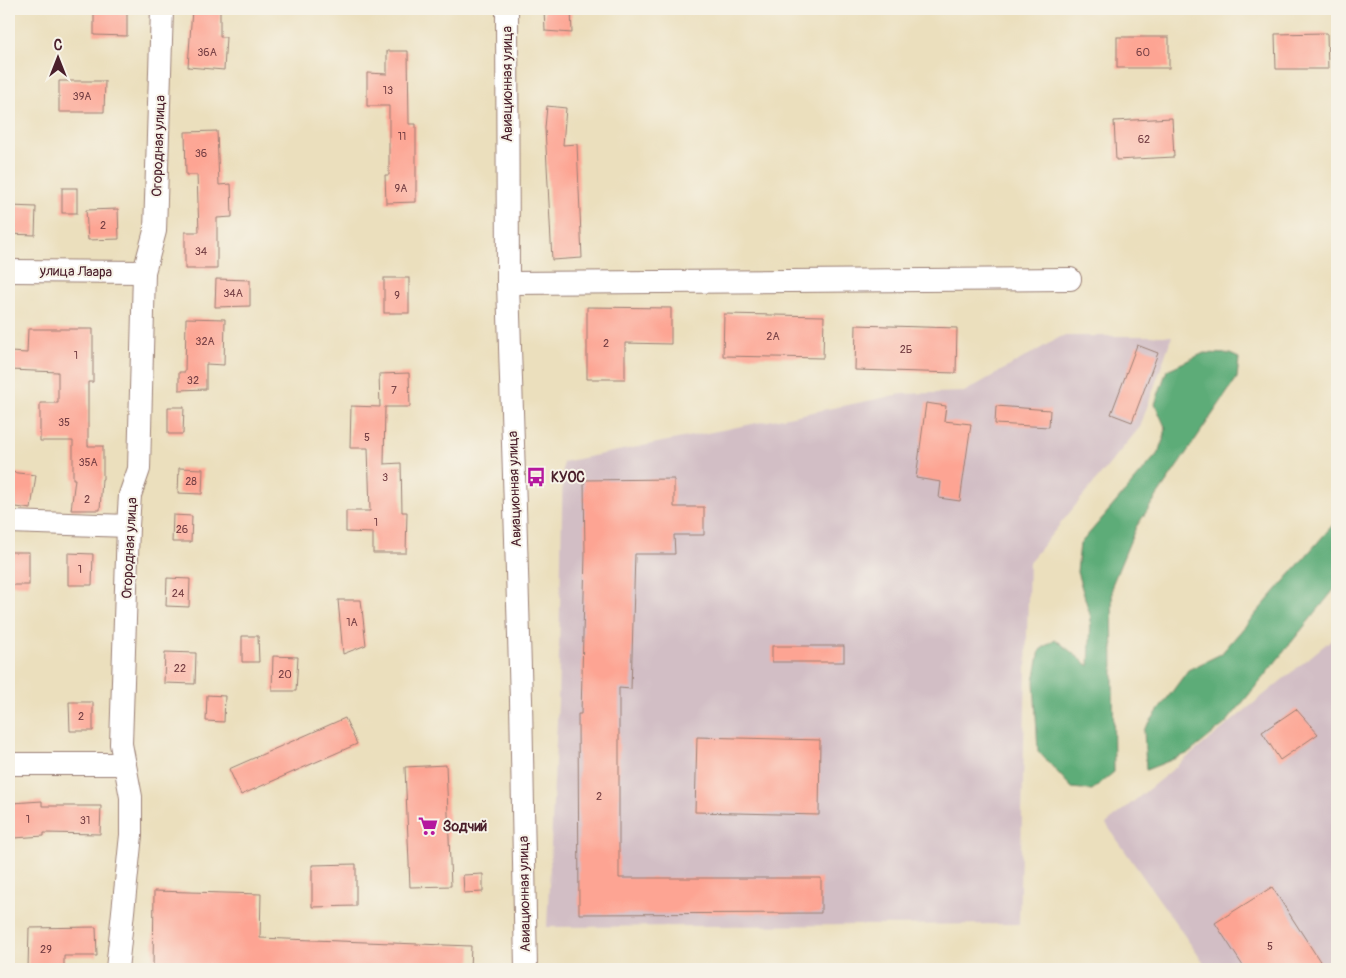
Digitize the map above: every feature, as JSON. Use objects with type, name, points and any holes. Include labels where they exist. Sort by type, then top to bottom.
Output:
[{"type":"street","name":"Огородная улица","points":[[117,969],[131,834],[131,797],[121,744],[128,526],[130,495],[139,469],[144,272],[155,231],[162,9]]},
{"type":"street","name":"Авиационная улица","points":[[507,9],[508,283],[521,700],[526,969]]},
{"type":"street","name":"улица Лаара","points":[[9,271],[144,272]]},
{"type":"street","points":[[508,283],[1070,279]]},
{"type":"street","points":[[9,522],[128,526]]},
{"type":"street","points":[[9,764],[125,764]]},
{"type":"shaded area","points":[[1062,336],[1172,336],[1140,427],[1029,562],[1019,924],[547,927],[558,701],[563,462],[902,394],[964,392]]},
{"type":"shaded area","points":[[1337,635],[1337,969],[1208,969],[1106,824]]},
{"type":"green space","points":[[1204,353],[1230,354],[1239,358],[1237,378],[1136,527],[1112,585],[1114,772],[1092,790],[1072,788],[1038,751],[1034,681],[1040,650],[1055,639],[1089,666],[1091,618],[1077,572],[1080,544],[1160,451],[1166,429],[1155,404],[1167,370]]},
{"type":"green space","points":[[1337,520],[1337,586],[1226,723],[1189,753],[1146,770],[1144,730],[1188,670],[1221,654]]},
{"type":"building","points":[[192,9],[220,9],[220,37],[226,37],[224,70],[188,67]]},
{"type":"building","points":[[544,9],[571,9],[572,33],[545,31]]},
{"type":"building","points":[[94,12],[127,13],[127,36],[94,35]]},
{"type":"building","points":[[1327,33],[1328,69],[1276,69],[1275,34]]},
{"type":"building","points":[[1117,37],[1169,37],[1169,68],[1117,68]]},
{"type":"building","points":[[387,51],[408,51],[409,124],[416,124],[416,202],[386,203],[385,175],[389,175],[389,106],[367,106],[367,73],[387,74]]},
{"type":"building","points":[[59,81],[105,81],[104,112],[59,112]]},
{"type":"building","points":[[547,106],[566,108],[563,145],[577,144],[582,258],[552,260],[545,128]]},
{"type":"building","points":[[1172,118],[1174,157],[1116,160],[1114,121]]},
{"type":"building","points":[[217,131],[219,185],[231,184],[232,217],[217,218],[217,269],[185,269],[185,232],[199,232],[197,175],[186,175],[185,132]]},
{"type":"building","points":[[62,188],[77,188],[77,213],[62,213]]},
{"type":"building","points":[[10,206],[36,207],[35,235],[9,234]]},
{"type":"building","points":[[118,209],[119,239],[88,240],[86,210]]},
{"type":"building","points":[[384,278],[409,278],[409,313],[384,313]]},
{"type":"building","points":[[216,279],[250,280],[250,306],[215,307]]},
{"type":"building","points":[[587,307],[671,308],[671,344],[625,343],[625,379],[587,379]]},
{"type":"building","points":[[724,314],[824,316],[823,358],[723,356]]},
{"type":"building","points":[[186,318],[225,319],[224,365],[206,364],[206,389],[179,390],[179,372],[185,372]]},
{"type":"building","points":[[856,325],[957,328],[956,373],[855,370]]},
{"type":"building","points":[[28,329],[93,329],[93,382],[88,382],[88,446],[103,446],[103,479],[100,510],[71,510],[75,479],[73,479],[73,441],[40,441],[40,403],[58,403],[58,372],[10,370],[10,352],[27,353]]},
{"type":"building","points":[[1137,345],[1158,353],[1132,422],[1111,414]]},
{"type":"building","points":[[409,373],[410,407],[385,407],[384,464],[401,463],[402,512],[407,512],[406,553],[373,553],[373,533],[346,532],[346,511],[370,511],[368,448],[350,448],[351,406],[380,407],[379,374]]},
{"type":"building","points":[[926,403],[946,406],[944,421],[971,424],[960,501],[939,498],[941,482],[916,478]]},
{"type":"building","points":[[996,406],[1050,410],[1049,427],[995,424]]},
{"type":"building","points":[[168,407],[184,407],[183,434],[168,434]]},
{"type":"building","points":[[179,468],[203,469],[202,494],[178,493]]},
{"type":"building","points":[[9,472],[36,475],[31,509],[9,506]]},
{"type":"building","points":[[674,479],[674,507],[704,507],[704,535],[674,535],[675,554],[635,554],[631,689],[619,688],[619,878],[821,878],[821,913],[579,914],[578,714],[581,714],[585,554],[584,480]]},
{"type":"building","points":[[173,515],[192,516],[191,542],[172,542]]},
{"type":"building","points":[[9,552],[29,552],[29,585],[9,585]]},
{"type":"building","points":[[68,553],[93,554],[92,585],[68,585]]},
{"type":"building","points":[[167,578],[190,579],[189,607],[166,606]]},
{"type":"building","points":[[338,600],[361,600],[366,645],[343,654]]},
{"type":"building","points":[[242,636],[258,636],[259,662],[242,662]]},
{"type":"building","points":[[772,646],[844,646],[844,662],[772,662]]},
{"type":"building","points":[[165,652],[196,653],[195,684],[164,683]]},
{"type":"building","points":[[273,656],[298,657],[296,691],[272,691]]},
{"type":"building","points":[[207,695],[225,696],[224,722],[206,721]]},
{"type":"building","points":[[69,702],[93,702],[93,731],[70,731]]},
{"type":"building","points":[[1296,709],[1318,734],[1280,760],[1262,732]]},
{"type":"building","points":[[345,718],[357,744],[241,795],[229,769]]},
{"type":"building","points":[[697,737],[820,740],[819,815],[695,812]]},
{"type":"building","name":"Зодчий","points":[[446,765],[451,886],[410,887],[405,767]]},
{"type":"building","points":[[42,801],[42,806],[101,806],[100,834],[44,833],[44,836],[14,838],[12,803]]},
{"type":"building","points":[[356,864],[356,906],[312,907],[312,865]]},
{"type":"building","points":[[483,874],[483,892],[464,893],[463,875]]},
{"type":"building","points":[[1272,887],[1325,969],[1245,969],[1215,923]]},
{"type":"building","points":[[154,891],[261,894],[260,938],[471,946],[470,969],[153,969]]},
{"type":"building","points":[[96,927],[97,956],[64,956],[64,969],[28,969],[29,928]]},
{"type":"place","name":"КУОС","points":[[536,477]]},
{"type":"place","name":"Зодчий","points":[[428,826]]}]
